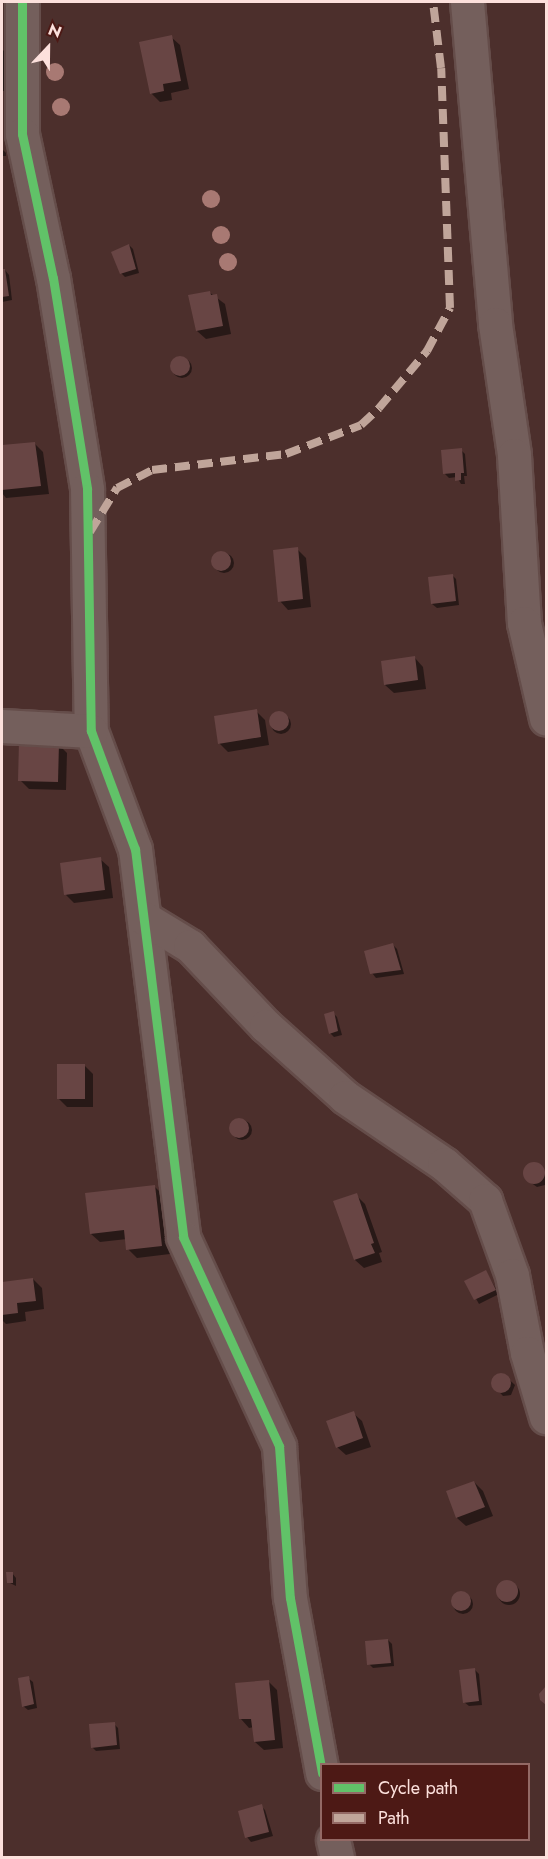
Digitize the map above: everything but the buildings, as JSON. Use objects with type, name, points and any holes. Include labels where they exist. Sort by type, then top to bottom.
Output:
[{"type":"street","points":[[22,2],[11,28],[22,134],[53,278],[87,489],[92,731],[135,849],[183,1237],[279,1446],[290,1598],[320,1767]]},
{"type":"street","points":[[467,2],[495,324],[514,455],[524,623],[546,718]]},
{"type":"street","points":[[2,726],[92,731]]},
{"type":"street","points":[[144,918],[190,946],[266,1026],[345,1097],[444,1164],[485,1200],[512,1275],[527,1353],[546,1417]]},
{"type":"street","points":[[333,1841],[337,1857]]},
{"type":"marked path","points":[[90,532],[117,488],[152,470],[286,454],[361,425],[379,408],[427,351],[450,308],[441,68],[433,2]]},
{"type":"cycle path","points":[[22,2],[22,134],[53,278],[87,489],[91,731],[135,849],[183,1237],[279,1446],[290,1598],[320,1763]]}]
